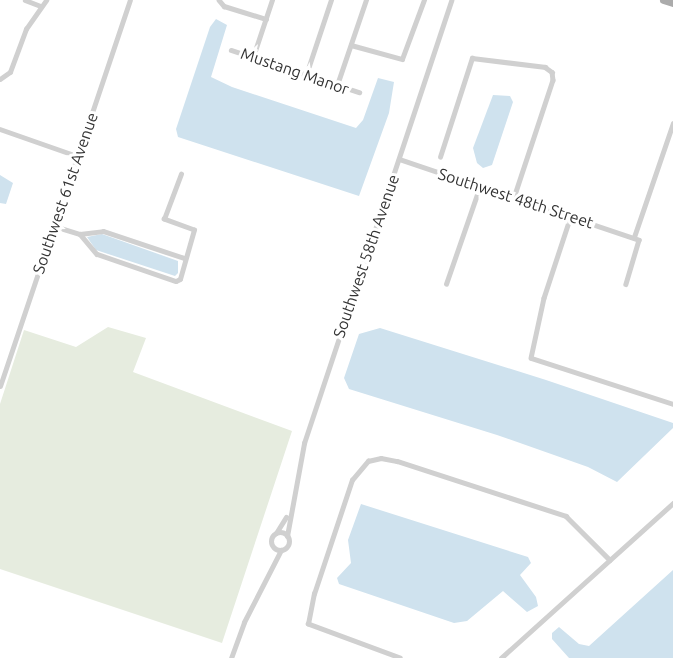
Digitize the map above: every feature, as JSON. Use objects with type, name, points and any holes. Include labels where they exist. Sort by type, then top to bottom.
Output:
[{"type":"main road","points":[[663,0],[673,3]]},
{"type":"street","points":[[25,0],[41,6]]},
{"type":"street","points":[[0,79],[7,77],[26,29],[46,0]]},
{"type":"street","name":"Southwest 61st Avenue","points":[[0,386],[130,0]]},
{"type":"street","points":[[219,0],[266,19]]},
{"type":"street","points":[[254,57],[272,0]]},
{"type":"street","points":[[306,75],[331,0]]},
{"type":"street","points":[[337,86],[366,0]]},
{"type":"street","points":[[351,45],[402,59],[424,0]]},
{"type":"street","name":"Southwest 58th Avenue","points":[[287,536],[289,513],[302,451],[452,0]]},
{"type":"street","name":"Mustang Manor","points":[[231,50],[359,92]]},
{"type":"street","points":[[440,157],[472,58],[523,61],[552,72],[514,198]]},
{"type":"street","points":[[626,284],[640,246],[634,237],[673,123]]},
{"type":"street","points":[[0,129],[77,156]]},
{"type":"street","name":"Southwest 48th Street","points":[[399,159],[634,237]]},
{"type":"street","points":[[80,234],[97,254],[176,281],[180,279],[184,258],[194,230],[164,219],[181,174]]},
{"type":"street","points":[[446,284],[480,186]]},
{"type":"street","points":[[571,216],[544,298],[531,358],[673,404]]},
{"type":"street","points":[[54,226],[80,234],[103,231],[184,258]]},
{"type":"street","points":[[400,658],[308,624],[314,594],[352,480],[368,461],[381,458],[397,461],[566,516],[610,560]]},
{"type":"street","points":[[502,658],[673,503]]},
{"type":"street","name":"Southwest 58th Avenue","points":[[276,533],[289,513]]},
{"type":"street","points":[[231,658],[269,570],[281,550],[289,545],[287,536],[276,533],[272,537],[269,570]]},
{"type":"street","points":[[272,546],[281,550]]},
{"type":"shaded area","points":[[108,327],[146,338],[133,372],[292,431],[222,643],[0,569],[0,404],[24,330],[76,347]]},
{"type":"water","points":[[216,19],[227,25],[211,77],[232,87],[356,128],[363,120],[378,78],[394,82],[389,113],[359,196],[178,137],[176,129],[210,27]]},
{"type":"water","points":[[493,95],[510,96],[513,102],[492,165],[483,168],[477,163],[473,148]]},
{"type":"water","points":[[0,175],[13,183],[6,204],[0,203]]},
{"type":"water","points":[[102,234],[178,261],[178,273],[175,276],[96,250],[87,237]]},
{"type":"water","points":[[380,328],[673,423],[673,428],[617,482],[588,467],[497,435],[349,389],[344,378],[359,334]]},
{"type":"water","points":[[361,504],[528,557],[531,563],[520,575],[536,597],[538,606],[527,612],[503,591],[467,621],[454,623],[339,584],[337,578],[351,563],[348,540]]},
{"type":"water","points":[[673,570],[673,658],[569,658],[552,639],[552,633],[559,627],[579,644],[589,646]]}]
